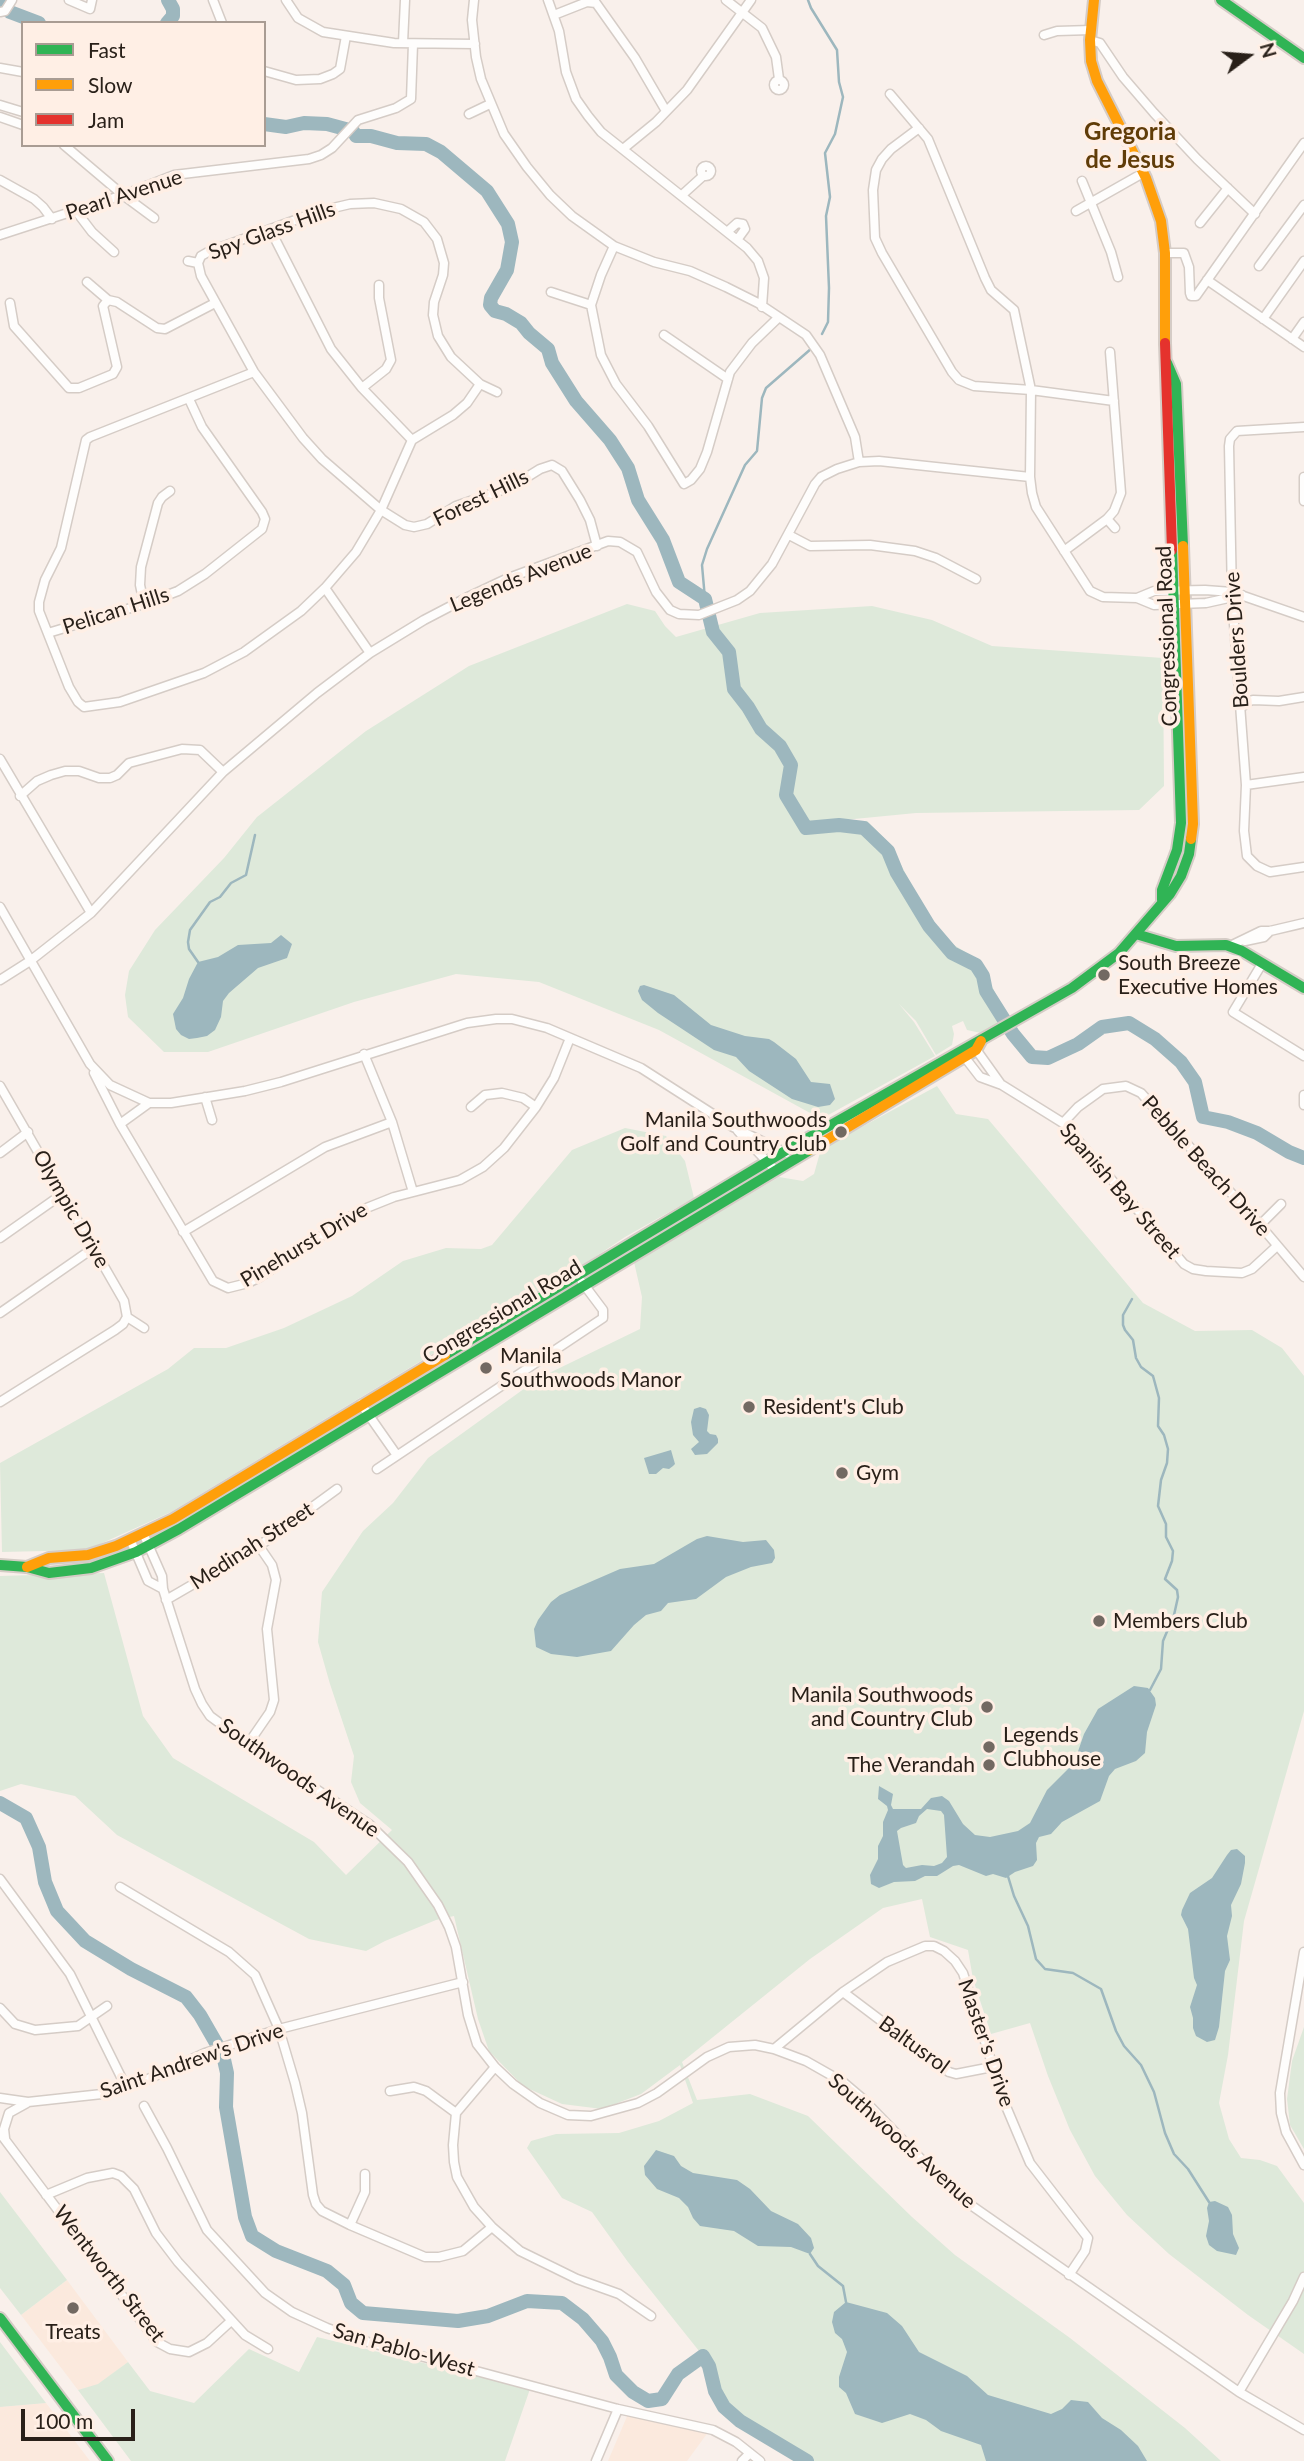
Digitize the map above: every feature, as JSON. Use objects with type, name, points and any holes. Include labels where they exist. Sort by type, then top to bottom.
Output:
[{"type":"main road","name":"Congressional Road","points":[[3,1565],[27,1567],[49,1573],[91,1568],[136,1552],[179,1530],[368,1415],[768,1161],[976,1045],[1096,972],[1119,953],[1162,900],[1170,894],[1181,876],[1189,854],[1193,824],[1167,363],[1165,253],[1161,221],[1143,173],[1097,81],[1091,61],[1090,35],[1094,0]]},
{"type":"main road","points":[[1222,0],[1304,58]]},
{"type":"main road","name":"Congressional Road","points":[[1162,900],[1162,890],[1171,872],[1181,823],[1181,604]]},
{"type":"main road","points":[[1179,838],[1191,840]]},
{"type":"main road","points":[[1140,930],[1164,943],[1230,946],[1304,988]]},
{"type":"main road","points":[[1230,946],[1304,994]]},
{"type":"main road","name":"Congressional Road","points":[[27,1567],[49,1558],[88,1555],[173,1519],[362,1404],[776,1171],[962,1053]]},
{"type":"main road","points":[[0,2318],[108,2461]]},
{"type":"street","points":[[69,0],[90,9],[92,0]]},
{"type":"street","points":[[214,0],[221,21]]},
{"type":"street","points":[[286,0],[298,18],[323,32],[413,44],[475,44]]},
{"type":"street","points":[[402,43],[405,0]]},
{"type":"street","points":[[474,0],[472,20],[475,44],[481,79],[489,104],[504,134],[550,195],[572,216],[614,246],[654,262],[690,271],[762,307],[806,335],[820,355],[856,437],[859,462]]},
{"type":"street","points":[[548,0],[554,15],[566,72],[576,99],[601,132],[737,240],[758,261],[764,278],[762,307]]},
{"type":"street","points":[[726,0],[762,28],[771,43],[779,68],[779,79]]},
{"type":"street","points":[[623,149],[638,139],[666,111],[707,64],[751,0]]},
{"type":"street","points":[[0,12],[12,1]]},
{"type":"street","points":[[554,15],[587,2],[596,2],[635,58],[666,111]]},
{"type":"street","points":[[1044,35],[1057,31],[1090,35],[1100,43],[1123,77],[1198,159],[1255,214]]},
{"type":"street","points":[[266,72],[296,80],[320,79],[333,74],[340,69],[346,36]]},
{"type":"street","name":"Pearl Avenue","points":[[0,235],[123,195],[173,175],[309,159],[332,148],[358,120],[396,108],[411,99],[413,44]]},
{"type":"street","points":[[0,68],[21,72]]},
{"type":"street","points":[[890,94],[933,149],[991,290],[1014,310],[1031,390],[1030,477],[1036,507],[1090,591],[1096,596],[1137,598],[1153,605],[1206,603],[1232,594]]},
{"type":"street","points":[[469,114],[489,104]]},
{"type":"street","points":[[0,105],[21,111]]},
{"type":"street","points":[[0,117],[21,124]]},
{"type":"street","points":[[919,128],[891,149],[876,170],[873,190],[875,238],[959,380],[974,386],[1114,401]]},
{"type":"street","points":[[1165,253],[1184,253],[1189,267],[1191,296],[1198,294],[1304,144]]},
{"type":"street","points":[[66,147],[154,218]]},
{"type":"street","points":[[1076,211],[1143,173]]},
{"type":"street","points":[[682,195],[703,176]]},
{"type":"street","points":[[0,180],[34,199],[52,219]]},
{"type":"street","points":[[1082,181],[1111,252],[1118,277]]},
{"type":"street","points":[[1200,223],[1228,188]]},
{"type":"street","name":"Spy Glass Hills","points":[[254,372],[201,276],[198,263],[201,256],[336,206],[363,203],[401,209],[424,222],[437,239],[444,263],[434,302],[433,315],[438,336],[451,357],[480,384],[497,392]]},
{"type":"street","points":[[1259,266],[1304,205]]},
{"type":"street","points":[[76,211],[92,232],[114,252]]},
{"type":"street","points":[[727,232],[737,223],[743,224],[745,229],[737,240]]},
{"type":"street","points":[[270,229],[331,349],[362,388],[412,440]]},
{"type":"street","points":[[614,246],[592,305],[601,355],[616,384],[648,426],[684,484],[686,495]]},
{"type":"street","points":[[188,261],[198,263]]},
{"type":"street","points":[[1263,319],[1304,261]]},
{"type":"street","points":[[1207,280],[1304,347]]},
{"type":"street","points":[[88,282],[108,300],[117,302],[157,328],[165,329],[215,303]]},
{"type":"street","points":[[362,388],[386,369],[391,360],[379,285]]},
{"type":"street","points":[[551,292],[592,305]]},
{"type":"street","points":[[10,303],[14,326],[69,388],[79,388],[113,374],[117,367],[103,306],[108,300]]},
{"type":"street","points":[[684,484],[700,469],[707,452],[730,372],[752,343],[778,318]]},
{"type":"street","points":[[1292,339],[1304,322]]},
{"type":"street","points":[[664,335],[728,379]]},
{"type":"street","points":[[1064,551],[1107,519],[1114,511],[1121,493],[1110,352]]},
{"type":"street","points":[[254,372],[86,440],[61,548],[45,580],[39,611],[73,696],[84,707],[120,702],[178,683],[225,662],[264,640],[301,611],[356,552],[381,510],[412,440],[453,415],[467,403],[480,384]]},
{"type":"street","name":"Forest Hills","points":[[254,372],[303,438],[323,459],[381,510],[405,524],[421,526],[456,506],[511,487],[540,469],[552,465],[562,471],[580,500],[590,520],[597,546]]},
{"type":"street","name":"Pelican Hills","points":[[48,632],[161,599],[192,583],[258,534],[264,524],[262,512],[202,427],[189,399]]},
{"type":"street","name":"Boulders Drive","points":[[1304,427],[1237,431],[1230,439],[1232,594],[1247,785],[1244,831],[1247,856],[1257,866],[1270,872],[1304,867]]},
{"type":"street","name":"Legends Avenue","points":[[0,980],[30,961],[92,913],[223,772],[317,693],[370,653],[470,596],[506,579],[608,541],[629,546],[643,561],[662,603],[670,610],[679,614],[699,615],[719,609],[750,592],[772,564],[806,497],[821,477],[837,469],[859,462],[878,461],[1030,477]]},
{"type":"street","points":[[1304,477],[1304,501]]},
{"type":"street","points":[[144,604],[140,585],[141,567],[158,503],[170,491]]},
{"type":"street","points":[[1107,519],[1115,528]]},
{"type":"street","points":[[789,535],[810,546],[870,545],[915,551],[957,567],[976,579]]},
{"type":"street","points":[[325,588],[370,653]]},
{"type":"street","points":[[1137,598],[1153,591],[1180,590],[1242,595],[1304,617]]},
{"type":"street","points":[[1241,708],[1247,702],[1304,697]]},
{"type":"street","points":[[20,796],[37,781],[51,775],[79,771],[100,778],[110,778],[129,763],[182,749],[200,750],[223,772]]},
{"type":"street","points":[[0,759],[92,913]]},
{"type":"street","points":[[1247,785],[1304,778]]},
{"type":"street","points":[[0,907],[90,1064],[110,1085],[149,1103],[171,1103],[281,1082],[467,1023],[496,1018],[529,1023],[641,1068],[733,1126],[785,1151],[792,1161]]},
{"type":"street","points":[[1230,946],[1261,931],[1303,924]]},
{"type":"street","points":[[1260,967],[1233,1012],[1304,1056]]},
{"type":"street","name":"Pinehurst Drive","points":[[90,1064],[120,1124],[213,1281],[228,1288],[260,1277],[359,1211],[386,1200],[460,1180],[484,1167],[504,1148],[536,1107],[554,1078],[570,1038]]},
{"type":"street","name":"Spanish Bay Street","points":[[976,1045],[1002,1085]]},
{"type":"street","name":"Spanish Bay Street","points":[[962,1053],[980,1077],[1002,1085],[1063,1123],[1184,1264],[1193,1269],[1242,1273],[1252,1269],[1278,1246]]},
{"type":"street","points":[[364,1055],[392,1122],[413,1192]]},
{"type":"street","name":"Pebble Beach Drive","points":[[1063,1123],[1078,1107],[1103,1089],[1128,1082],[1260,1225],[1304,1277]]},
{"type":"street","name":"Olympic Drive","points":[[0,1086],[124,1301],[127,1317]]},
{"type":"street","points":[[471,1107],[485,1095],[502,1093],[523,1098],[536,1107]]},
{"type":"street","points":[[1304,1095],[1304,1105]]},
{"type":"street","points":[[205,1097],[212,1120]]},
{"type":"street","points":[[120,1124],[149,1103]]},
{"type":"street","points":[[183,1232],[325,1147],[392,1122]]},
{"type":"street","points":[[733,1126],[776,1171]]},
{"type":"street","points":[[0,1153],[28,1132]]},
{"type":"street","points":[[0,1238],[61,1195]]},
{"type":"street","points":[[1260,1225],[1281,1204]]},
{"type":"street","points":[[0,1313],[93,1249]]},
{"type":"street","points":[[377,1469],[603,1318],[603,1310],[581,1280]]},
{"type":"street","points":[[0,1402],[115,1330],[127,1317],[145,1328]]},
{"type":"street","points":[[362,1404],[396,1454]]},
{"type":"street","name":"Medinah Street","points":[[166,1600],[259,1546],[337,1489]]},
{"type":"street","name":"Southwoods Avenue","points":[[143,1533],[162,1576],[166,1600],[195,1689],[210,1716],[369,1824],[408,1862],[438,1905],[449,1927],[456,1947],[468,2015],[477,2044],[513,2084],[540,2103],[568,2115],[590,2116],[638,2103],[657,2093],[707,2057],[729,2046],[755,2045],[806,2061],[843,2082],[883,2119],[955,2194],[1239,2392],[1304,2430]]},
{"type":"street","name":"Southwoods Avenue","points":[[130,1539],[148,1581],[163,1589]]},
{"type":"street","points":[[248,1744],[270,1712],[274,1700],[266,1642],[276,1580],[272,1565],[259,1546]]},
{"type":"street","points":[[0,1879],[69,1974],[126,2087]]},
{"type":"street","points":[[120,1887],[229,1952],[255,1975],[279,2029],[302,2113],[316,2204],[322,2211],[414,2254],[439,2258],[463,2251],[492,2227]]},
{"type":"street","name":"Master's Drive","points":[[774,2049],[843,1992],[887,1962],[916,1949],[934,1946],[944,1951],[963,1973],[992,2067],[1030,2164],[1088,2238],[1085,2251],[1069,2274]]},
{"type":"street","points":[[1304,1952],[1280,2093],[1286,2132],[1304,2165]]},
{"type":"street","points":[[255,1975],[266,1977]]},
{"type":"street","name":"Saint Andrew's Drive","points":[[0,2098],[28,2102],[89,2096],[126,2087],[205,2053],[279,2029],[463,1982]]},
{"type":"street","name":"Baltusrol","points":[[843,1992],[949,2072],[956,2074],[992,2067]]},
{"type":"street","points":[[0,2008],[15,2024],[35,2030],[78,2026],[107,2006]]},
{"type":"street","points":[[495,2067],[456,2113],[453,2146],[457,2177],[474,2207],[520,2251],[577,2279],[619,2294],[651,2316]]},
{"type":"street","points":[[390,2091],[414,2087],[426,2091],[456,2113]]},
{"type":"street","points":[[6,2140],[4,2129],[9,2113],[28,2102]]},
{"type":"street","name":"San Pablo-West","points":[[144,2106],[207,2230],[242,2270],[278,2303],[327,2328],[368,2342],[618,2409],[713,2430],[725,2435],[760,2461]]},
{"type":"street","name":"Wentworth Street","points":[[0,2133],[158,2342],[181,2352],[199,2349],[231,2321]]},
{"type":"street","points":[[46,2195],[87,2178],[123,2172],[166,2248],[231,2321],[268,2349]]},
{"type":"street","points":[[350,2225],[365,2192],[365,2174]]},
{"type":"street","points":[[1239,2392],[1293,2301],[1304,2277]]},
{"type":"street","points":[[596,2461],[618,2409]]},
{"type":"street","points":[[742,2461],[750,2453]]},
{"type":"shaded area","points":[[67,2280],[128,2362],[98,2385],[78,2390],[21,2315]]},
{"type":"shaded area","points":[[46,2403],[90,2461],[0,2461],[0,2407]]},
{"type":"shaded area","points":[[628,2414],[709,2431],[687,2461],[608,2461]]},
{"type":"green space","name":"Manila Southwoods Golf and Country Club","points":[[627,604],[655,611],[676,637],[760,613],[872,606],[932,620],[992,646],[1163,658],[1164,786],[1139,810],[916,813],[813,823],[867,821],[890,844],[938,929],[954,945],[980,961],[1007,1018],[981,1033],[967,1030],[963,1021],[952,1026],[952,1045],[936,1055],[916,1021],[899,1004],[935,1056],[821,1119],[659,1030],[539,982],[456,974],[354,1002],[208,1052],[164,1052],[128,1017],[125,995],[129,971],[155,930],[224,858],[257,817],[366,731],[469,666]]},
{"type":"green space","name":"Manila Southwoods Golf and Country Club","points":[[937,1086],[956,1114],[988,1119],[1143,1303],[1195,1331],[1252,1330],[1282,1348],[1304,1376],[1304,1711],[1244,1921],[1228,2055],[1219,2103],[1229,2139],[1241,2158],[1260,2160],[1277,2166],[1304,2203],[1304,2354],[1169,2254],[1127,2215],[1095,2176],[1070,2130],[1030,2023],[991,2034],[973,1979],[968,1950],[930,1937],[922,1899],[883,1908],[810,1959],[682,2062],[697,2100],[750,2094],[808,2116],[955,2255],[1070,2338],[1185,2428],[1221,2461],[807,2461],[740,2421],[724,2407],[715,2391],[709,2366],[703,2356],[592,2212],[562,2198],[527,2148],[531,2141],[556,2134],[619,2133],[659,2121],[693,2103],[680,2065],[641,2094],[602,2109],[562,2104],[523,2086],[489,2051],[478,2019],[454,1916],[436,1920],[366,1951],[309,1939],[117,1835],[75,1796],[21,1784],[0,1791],[0,1576],[104,1573],[143,1716],[173,1758],[314,1842],[346,1875],[392,1830],[360,1803],[351,1782],[354,1756],[318,1642],[322,1592],[363,1531],[393,1503],[428,1458],[539,1378],[640,1329],[642,1297],[634,1262],[779,1177],[803,1181],[814,1174],[821,1149]]},
{"type":"green space","name":"Manila Southwoods Golf and Country Club","points":[[625,1128],[666,1136],[685,1161],[694,1198],[171,1512],[87,1550],[2,1552],[0,1463],[168,1369],[194,1348],[226,1348],[284,1328],[352,1296],[403,1261],[446,1248],[481,1249],[492,1245],[572,1150]]},
{"type":"green space","points":[[1304,2027],[1304,2149],[1290,2125],[1287,2099],[1292,2061]]},
{"type":"green space","points":[[0,2192],[67,2280],[21,2315],[0,2288]]},
{"type":"green space","points":[[317,2337],[530,2389],[505,2461],[131,2461],[78,2390],[98,2384],[128,2362],[150,2391],[194,2403],[249,2349],[299,2372]]},
{"type":"green space","points":[[0,2342],[46,2403],[0,2407]]},
{"type":"water","points":[[281,935],[292,944],[287,958],[258,968],[229,993],[223,1001],[221,1017],[215,1030],[207,1036],[197,1038],[189,1039],[181,1035],[176,1029],[173,1014],[198,962],[218,957],[238,945],[271,943]]},
{"type":"water","points":[[640,986],[674,995],[711,1025],[745,1036],[769,1039],[796,1059],[811,1082],[830,1084],[835,1099],[830,1105],[818,1107],[792,1099],[749,1071],[736,1057],[714,1050],[658,1013],[642,1000],[638,991]]},
{"type":"water","points":[[694,1409],[706,1409],[709,1415],[707,1431],[716,1435],[718,1443],[707,1454],[695,1455],[691,1449],[699,1442],[693,1435],[691,1422]]},
{"type":"water","points":[[671,1450],[675,1464],[656,1474],[649,1474],[644,1458]]},
{"type":"water","points":[[707,1536],[743,1542],[766,1540],[774,1550],[775,1558],[772,1563],[751,1567],[726,1577],[696,1599],[668,1603],[661,1611],[646,1615],[611,1651],[577,1657],[551,1654],[536,1647],[534,1629],[538,1620],[551,1602],[560,1595],[620,1569],[654,1564]]},
{"type":"water","points":[[1134,1686],[1148,1688],[1156,1705],[1147,1732],[1145,1753],[1136,1761],[1115,1769],[1109,1776],[1100,1801],[1062,1822],[1051,1834],[1039,1837],[1036,1843],[1037,1860],[1033,1866],[1006,1878],[993,1874],[986,1876],[959,1865],[937,1876],[925,1876],[915,1881],[894,1882],[879,1888],[871,1884],[870,1875],[878,1859],[878,1846],[883,1836],[883,1822],[888,1810],[878,1799],[879,1786],[893,1794],[893,1809],[921,1809],[931,1798],[942,1796],[949,1801],[963,1824],[975,1835],[990,1837],[1018,1831],[1030,1823],[1047,1790],[1074,1763],[1084,1734],[1098,1709]],"holes":[[[927,1809],[941,1811],[944,1815],[947,1857],[934,1866],[906,1868],[903,1865],[897,1831],[916,1823]]]},
{"type":"water","points":[[1237,1849],[1245,1856],[1245,1863],[1241,1884],[1231,1905],[1232,1916],[1227,1936],[1230,1960],[1225,1971],[1219,2027],[1215,2040],[1207,2042],[1196,2036],[1193,2028],[1190,2007],[1197,1985],[1188,1929],[1181,1915],[1190,1893],[1212,1878],[1231,1850]]},
{"type":"water","points":[[656,2150],[674,2156],[681,2166],[693,2173],[737,2180],[750,2189],[771,2211],[798,2224],[811,2238],[814,2248],[810,2254],[791,2247],[758,2246],[734,2231],[700,2226],[679,2198],[657,2189],[645,2175],[644,2166]]},
{"type":"water","points":[[1215,2201],[1228,2207],[1232,2215],[1233,2234],[1239,2248],[1236,2255],[1217,2251],[1209,2245],[1206,2236],[1209,2221],[1207,2208],[1209,2202]]},
{"type":"water","points":[[846,2302],[887,2313],[902,2326],[919,2352],[967,2376],[988,2395],[1051,2414],[1062,2409],[1071,2400],[1088,2402],[1102,2418],[1121,2430],[1138,2446],[1147,2461],[986,2461],[981,2445],[941,2431],[926,2420],[910,2414],[882,2423],[855,2414],[846,2393],[839,2387],[839,2377],[847,2352],[842,2339],[835,2333],[832,2322],[834,2312]]},
{"type":"waterway","points":[[168,0],[173,9],[173,16],[169,21]]},
{"type":"waterway","points":[[808,0],[837,50],[843,97],[835,134],[825,153],[830,197],[826,216],[829,288],[828,322],[822,334]]},
{"type":"waterway","points":[[0,2],[10,12],[34,21]]},
{"type":"waterway","points":[[266,124],[286,127],[304,123],[327,124],[353,131],[356,136],[371,136],[397,143],[426,144],[441,152],[487,191],[508,224],[512,242],[507,270],[491,298],[490,305],[495,311],[521,323],[548,349],[552,363],[576,401],[610,440],[628,468],[638,500],[663,540],[679,582],[705,599],[713,632],[729,652],[734,689],[761,729],[780,746],[791,765],[786,795],[806,828],[839,825],[864,828],[888,851],[897,873],[929,926],[952,953],[976,965],[983,976],[986,991],[1013,1034],[1032,1057],[1048,1058],[1078,1044],[1102,1027],[1129,1023],[1155,1039],[1181,1062],[1195,1082],[1203,1117],[1228,1122],[1257,1133],[1304,1158]]},
{"type":"waterway","points":[[705,599],[702,565],[745,465],[757,451],[762,398],[766,388],[812,348]]},
{"type":"waterway","points":[[198,962],[189,949],[190,930],[210,902],[220,897],[231,883],[246,875],[255,835]]},
{"type":"waterway","points":[[1132,1299],[1123,1315],[1123,1325],[1133,1340],[1136,1358],[1141,1367],[1153,1376],[1159,1398],[1158,1426],[1168,1449],[1158,1506],[1166,1524],[1166,1537],[1173,1551],[1165,1579],[1177,1590],[1178,1597],[1163,1641],[1161,1669],[1150,1690]]},
{"type":"waterway","points":[[0,1803],[26,1818],[39,1847],[45,1882],[57,1911],[85,1941],[131,1969],[186,1997],[200,2015],[223,2055],[227,2073],[226,2107],[245,2217],[252,2236],[276,2251],[327,2271],[344,2285],[351,2303],[363,2313],[458,2321],[488,2316],[527,2301],[562,2303],[583,2319],[602,2341],[616,2375],[633,2392],[648,2401],[662,2399],[678,2374],[703,2356],[709,2366],[715,2391],[724,2407],[740,2421],[807,2461]]},
{"type":"waterway","points":[[1007,1873],[1028,1926],[1036,1959],[1045,1969],[1073,1973],[1101,1989],[1116,2031],[1124,2046],[1141,2065],[1154,2092],[1165,2133],[1174,2154],[1188,2169],[1209,2202]]},
{"type":"waterway","points":[[810,2254],[818,2266],[843,2286],[846,2302]]},
{"type":"traffic: fast","points":[[1221,0],[1304,58]]},
{"type":"traffic: fast","points":[[1167,363],[1176,384],[1183,546]]},
{"type":"traffic: fast","points":[[1162,900],[1162,890],[1177,850],[1181,823],[1172,550]]},
{"type":"traffic: fast","points":[[445,1355],[785,1151],[1072,988],[1119,953],[1170,894],[1181,876],[1191,839]]},
{"type":"traffic: fast","points":[[1136,934],[1176,946],[1226,945],[1242,951],[1304,988]]},
{"type":"traffic: fast","points":[[0,1565],[27,1567],[49,1573],[91,1568],[136,1552],[179,1529],[810,1150]]},
{"type":"traffic: fast","points":[[0,2318],[108,2461]]},
{"type":"traffic: slow","points":[[1094,0],[1090,40],[1091,61],[1097,81],[1146,178],[1161,221],[1165,253],[1165,343]]},
{"type":"traffic: slow","points":[[1183,546],[1193,824],[1191,839]]},
{"type":"traffic: slow","points":[[810,1150],[976,1050],[981,1041]]},
{"type":"traffic: slow","points":[[27,1567],[49,1558],[88,1555],[116,1546],[173,1519],[445,1355]]},
{"type":"traffic: jam","points":[[1165,343],[1172,550]]},
{"type":"place","name":"South Breeze Executive Homes","points":[[1104,975]]},
{"type":"place","name":"Manila Southwoods Golf and Country Club","points":[[841,1132]]},
{"type":"place","name":"Manila Southwoods Manor","points":[[486,1368]]},
{"type":"place","name":"Resident's Club","points":[[749,1407]]},
{"type":"place","name":"Gym","points":[[842,1473]]},
{"type":"place","name":"Members Club","points":[[1099,1621]]},
{"type":"place","name":"Manila Southwoods and Country Club","points":[[987,1707]]},
{"type":"place","name":"Legends Clubhouse","points":[[989,1747]]},
{"type":"place","name":"The Verandah","points":[[989,1765]]},
{"type":"place","name":"Treats","points":[[73,2308]]},
{"type":"district","name":"Gregoria de Jesus","points":[[1130,146]]}]
